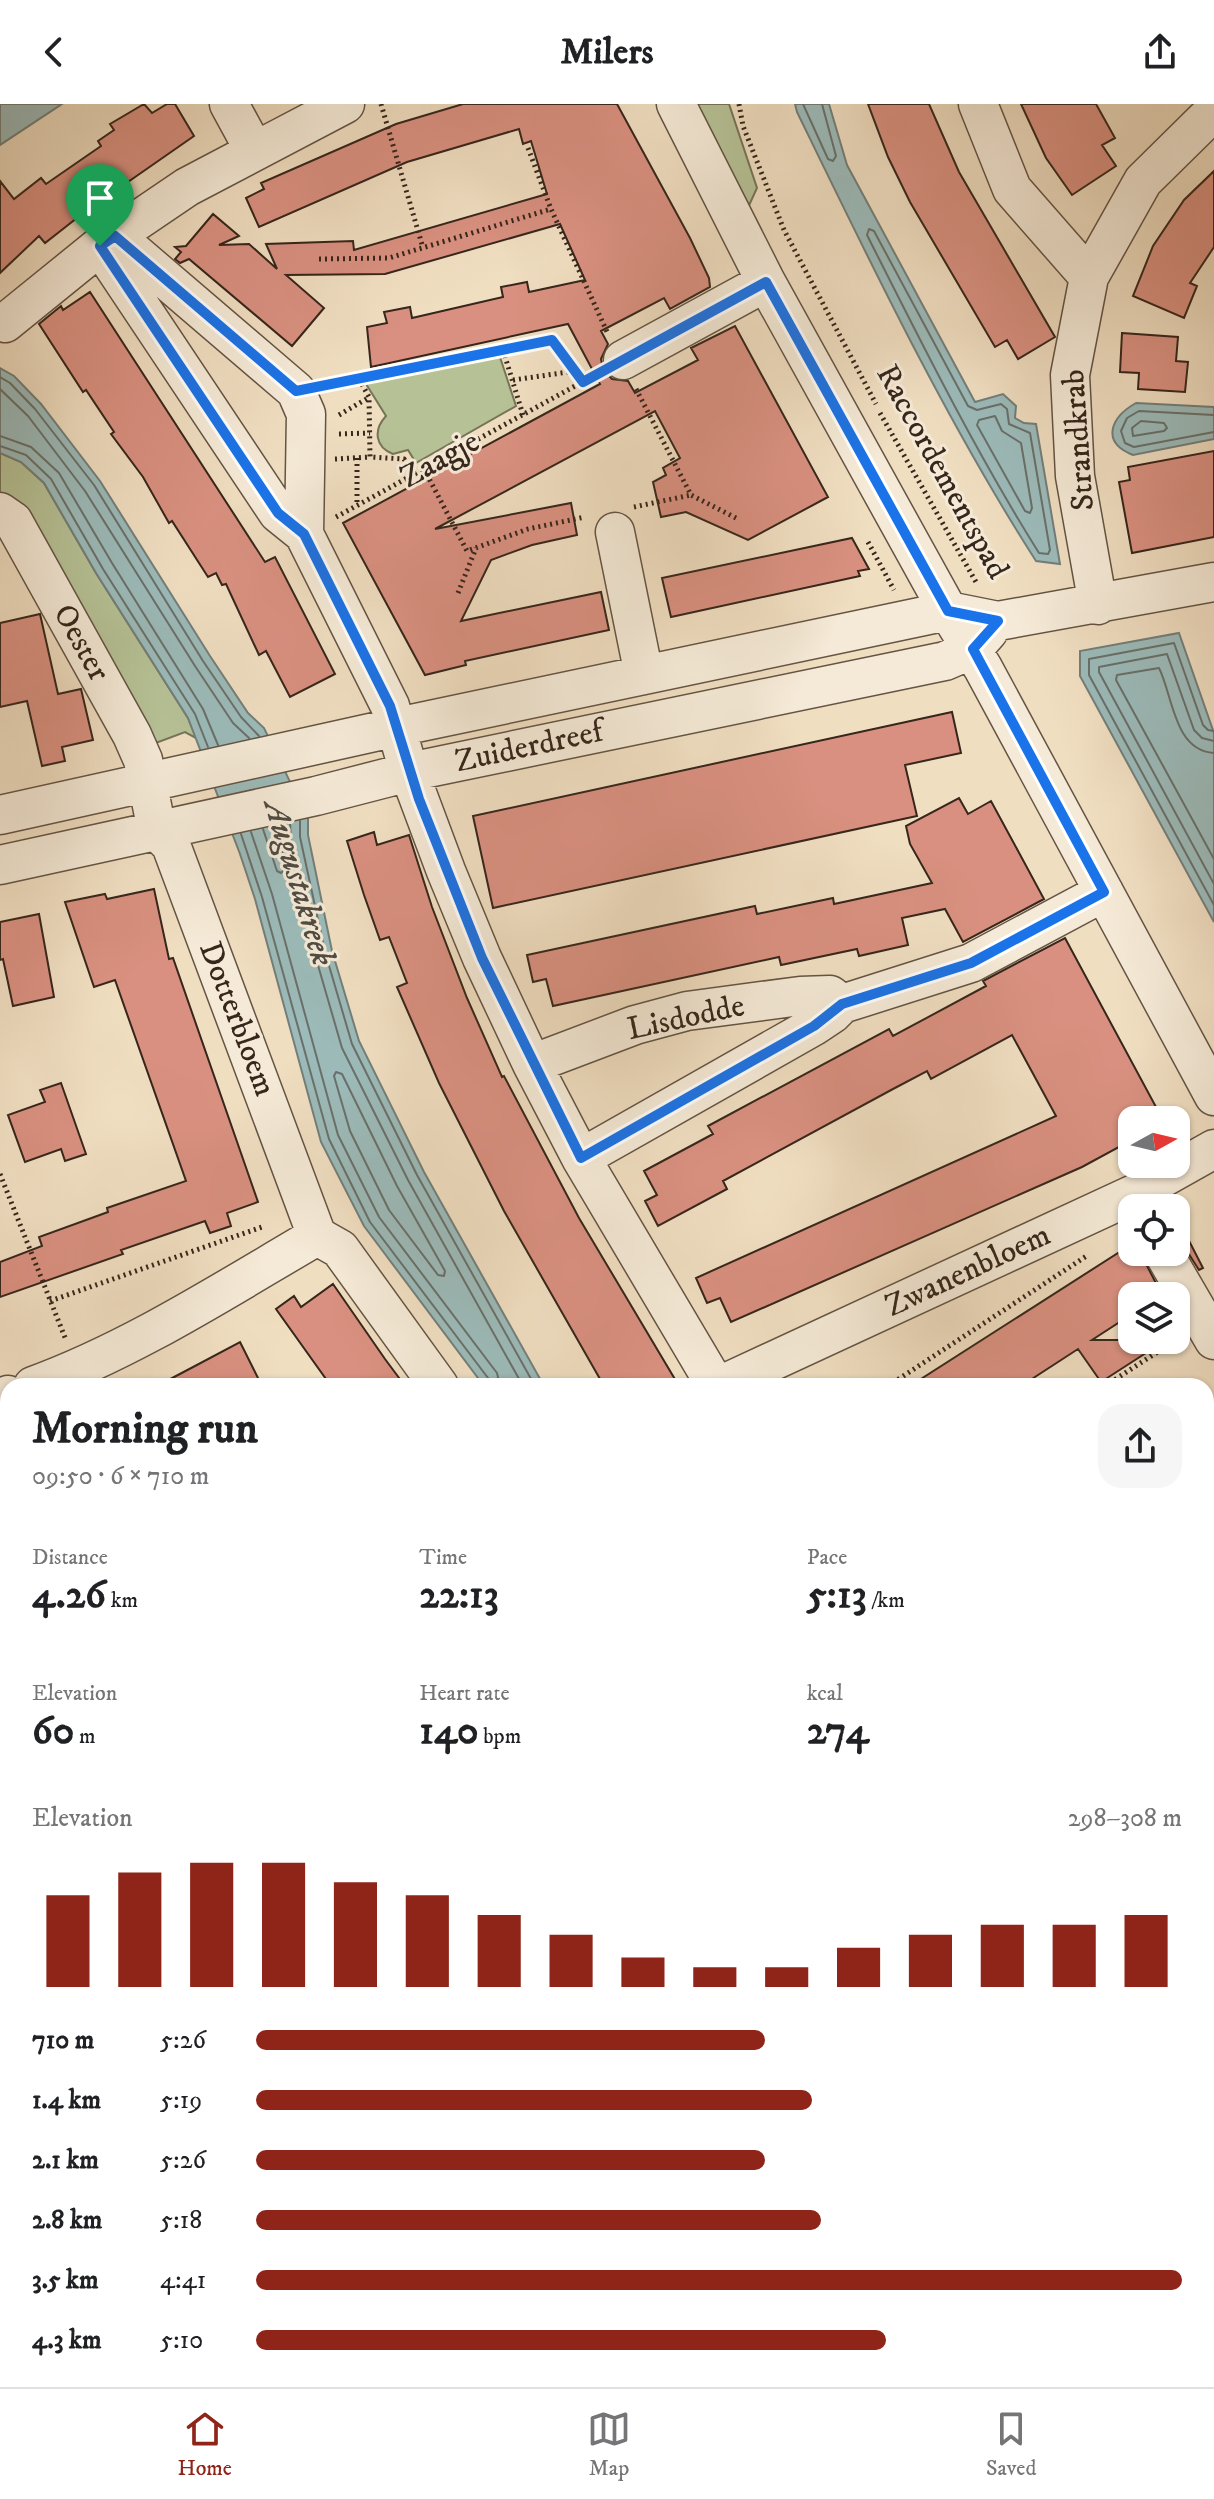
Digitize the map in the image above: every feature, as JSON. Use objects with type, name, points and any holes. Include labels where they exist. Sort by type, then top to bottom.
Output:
[{"type":"street","points":[[229,104],[254,150]]},
{"type":"street","points":[[5,323],[107,241],[187,187],[345,104]]},
{"type":"street","points":[[676,104],[766,282],[948,611],[973,649],[1214,1096]]},
{"type":"street","points":[[978,104],[1012,189],[1089,277]]},
{"type":"street","name":"Strandkrab","points":[[1098,605],[1075,476],[1070,375],[1089,277],[1143,181],[1214,111]]},
{"type":"street","points":[[107,241],[296,391],[306,414],[304,534]]},
{"type":"street","points":[[107,241],[278,513],[304,534]]},
{"type":"street","points":[[623,360],[766,282]]},
{"type":"street","name":"Oester","points":[[0,512],[13,521],[132,735],[143,760],[157,831]]},
{"type":"street","points":[[612,519],[644,675]]},
{"type":"street","name":"Zwanenbloem","points":[[304,534],[390,706],[409,772],[464,914],[532,1064],[581,1158],[712,1378]]},
{"type":"street","name":"Zuiderdreef","points":[[0,815],[397,727],[948,611],[998,621],[1214,582]]},
{"type":"street","name":"Zuiderdreef","points":[[0,865],[316,796],[409,772],[945,661],[973,649],[998,621]]},
{"type":"street","name":"Dotterbloem","points":[[157,831],[171,845],[312,1223]]},
{"type":"street","name":"Lisdodde","points":[[581,1158],[814,1026],[842,1004],[971,963],[1104,892]]},
{"type":"street","name":"Lisdodde","points":[[532,1064],[635,1025],[687,1011],[830,995],[842,1004]]},
{"type":"street","name":"Zwanenbloem","points":[[1147,1194],[1214,1149]]},
{"type":"street","name":"Zwanenbloem","points":[[735,1378],[1118,1209]]},
{"type":"street","points":[[81,1377],[202,1303],[312,1223],[340,1249],[433,1378]]},
{"type":"street","points":[[1171,1266],[1214,1340]]},
{"type":"path","points":[[381,104],[423,248]]},
{"type":"path","name":"Raccordementspad","points":[[739,104],[743,126],[784,230],[877,407],[998,621]]},
{"type":"path","points":[[319,259],[389,258],[551,209]]},
{"type":"path","points":[[296,391],[552,340],[583,382]]},
{"type":"path","points":[[503,350],[523,415]]},
{"type":"path","name":"Zaagje","points":[[357,458],[356,506],[623,360]]},
{"type":"path","points":[[513,380],[575,371]]},
{"type":"path","points":[[359,379],[369,397],[370,457],[404,459],[413,475]]},
{"type":"path","points":[[424,469],[467,551],[528,529],[612,519],[691,495]]},
{"type":"path","points":[[458,593],[476,548]]},
{"type":"path","points":[[0,1174],[81,1377]]},
{"type":"path","points":[[50,1301],[312,1223]]},
{"type":"path","points":[[900,1378],[1094,1251]]},
{"type":"path","points":[[1117,1378],[1154,1354]]},
{"type":"green space","points":[[689,104],[729,104],[757,188],[746,212]]},
{"type":"green space","points":[[499,354],[516,406],[416,463],[408,450],[393,454],[382,447],[378,432],[386,416],[366,384]]},
{"type":"green space","points":[[0,453],[21,462],[44,483],[96,573],[188,718],[196,738],[185,732],[153,744],[0,498]]},
{"type":"water","points":[[0,104],[62,104],[0,145]]},
{"type":"water","points":[[795,104],[829,104],[847,165],[975,402],[1003,394],[1016,406],[1015,418],[1036,424],[1060,564],[1036,561],[971,452],[881,283]]},
{"type":"water","name":"Augustakreek","points":[[0,368],[14,376],[41,404],[100,481],[210,656],[248,713],[264,728],[308,819],[308,835],[332,951],[359,1041],[424,1172],[540,1378],[478,1378],[364,1226],[321,1142],[255,899],[188,718],[96,573],[44,483],[21,462],[0,453]]},
{"type":"water","points":[[1136,403],[1214,407],[1214,439],[1133,455],[1116,443],[1113,429],[1120,415]]},
{"type":"water","points":[[1179,633],[1214,733],[1214,922],[1080,676],[1080,651]]},
{"type":"building","points":[[144,104],[152,113],[167,104],[175,104],[194,136],[45,243],[39,236],[0,273],[0,181],[14,199],[41,178],[46,184],[101,146],[98,141],[114,130],[110,124]]},
{"type":"building","points":[[463,104],[617,104],[690,238],[709,278],[710,287],[670,309],[664,298],[601,331],[608,344],[601,359],[603,370],[612,379],[628,381],[635,393],[698,360],[691,348],[735,326],[828,497],[748,540],[686,512],[661,517],[653,482],[666,475],[663,468],[680,458],[655,411],[435,529],[571,503],[577,535],[532,545],[491,560],[461,621],[601,592],[609,630],[465,661],[466,665],[425,675],[343,523],[600,384],[568,324],[371,367],[367,327],[387,323],[384,312],[410,307],[412,318],[503,297],[501,287],[527,282],[529,292],[585,280],[560,224],[385,274],[286,275],[324,308],[292,346],[189,259],[180,263],[175,259],[181,252],[175,247],[186,246],[213,214],[239,236],[219,245],[249,244],[277,269],[266,244],[353,241],[354,250],[547,194],[531,141],[523,144],[519,129],[407,162],[259,227],[246,198],[264,189],[261,183],[396,124]]},
{"type":"building","points":[[868,104],[929,104],[959,172],[1055,337],[1018,359],[1007,340],[995,347],[910,202],[888,157]]},
{"type":"building","points":[[1021,104],[1096,104],[1115,138],[1102,145],[1116,166],[1072,195],[1046,158]]},
{"type":"building","points":[[1214,171],[1214,247],[1190,283],[1197,286],[1184,318],[1133,296],[1153,246],[1184,200]]},
{"type":"building","points":[[90,292],[265,562],[275,557],[335,674],[290,697],[266,651],[259,655],[226,584],[222,585],[216,573],[208,577],[172,521],[169,523],[143,477],[111,434],[114,432],[86,390],[83,392],[39,324],[61,306],[63,310]]},
{"type":"building","points":[[1122,333],[1178,337],[1176,361],[1188,362],[1185,392],[1138,389],[1139,373],[1120,372]]},
{"type":"building","points":[[1214,451],[1214,537],[1132,553],[1119,482],[1130,480],[1128,467]]},
{"type":"building","points":[[852,538],[869,569],[858,571],[860,576],[671,617],[662,578]]},
{"type":"building","points":[[40,614],[58,694],[81,689],[93,740],[62,747],[65,761],[42,766],[27,701],[0,707],[0,623]]},
{"type":"building","points":[[952,712],[961,753],[905,765],[917,816],[493,908],[473,816]]},
{"type":"building","points":[[959,798],[968,814],[991,801],[1044,899],[963,942],[945,909],[902,918],[908,945],[859,956],[857,949],[781,965],[779,957],[553,1006],[546,979],[533,982],[527,955],[755,906],[757,914],[833,898],[834,904],[932,883],[910,844],[906,826]]},
{"type":"building","points":[[374,832],[377,845],[409,835],[432,907],[502,1077],[579,1218],[674,1378],[599,1378],[504,1211],[439,1083],[397,987],[407,983],[389,937],[380,940],[347,841]]},
{"type":"building","points":[[154,889],[169,959],[173,958],[258,1202],[227,1213],[231,1226],[210,1233],[205,1221],[121,1250],[123,1254],[0,1297],[0,1262],[42,1246],[39,1237],[108,1212],[107,1208],[186,1181],[115,980],[94,987],[65,902],[105,894],[107,899]]},
{"type":"building","points":[[39,914],[54,997],[13,1006],[3,959],[0,960],[0,922]]},
{"type":"building","points":[[1065,938],[1155,1106],[1118,1106],[1118,1148],[1082,1167],[731,1322],[720,1298],[707,1303],[696,1278],[1056,1116],[1012,1035],[931,1079],[927,1071],[893,1089],[723,1181],[727,1189],[658,1226],[645,1201],[657,1195],[644,1171],[713,1134],[708,1126],[889,1029],[893,1036],[986,986],[983,981]]},
{"type":"building","points":[[61,1083],[86,1154],[65,1161],[61,1149],[25,1162],[8,1115],[45,1102],[40,1090]]},
{"type":"building","points":[[1190,1243],[1203,1268],[1199,1270],[1190,1256]]},
{"type":"building","points":[[1118,1253],[1118,1266],[1147,1266],[1155,1282],[1118,1282],[1118,1323],[1092,1340],[1118,1340],[1118,1354],[1144,1354],[1107,1378],[1098,1378],[1078,1349],[1033,1378],[923,1378]]},
{"type":"building","points":[[333,1284],[399,1378],[325,1378],[276,1309],[294,1296],[301,1307]]},
{"type":"building","points":[[240,1342],[258,1378],[172,1378]]},
{"type":"route","points":[[115,236],[296,391],[552,340],[583,382],[766,282],[948,611],[998,621],[973,649],[1104,892],[971,963],[842,1004],[814,1026],[581,1158],[482,958],[409,772],[390,706],[304,534],[278,513],[100,246],[115,236]]}]
